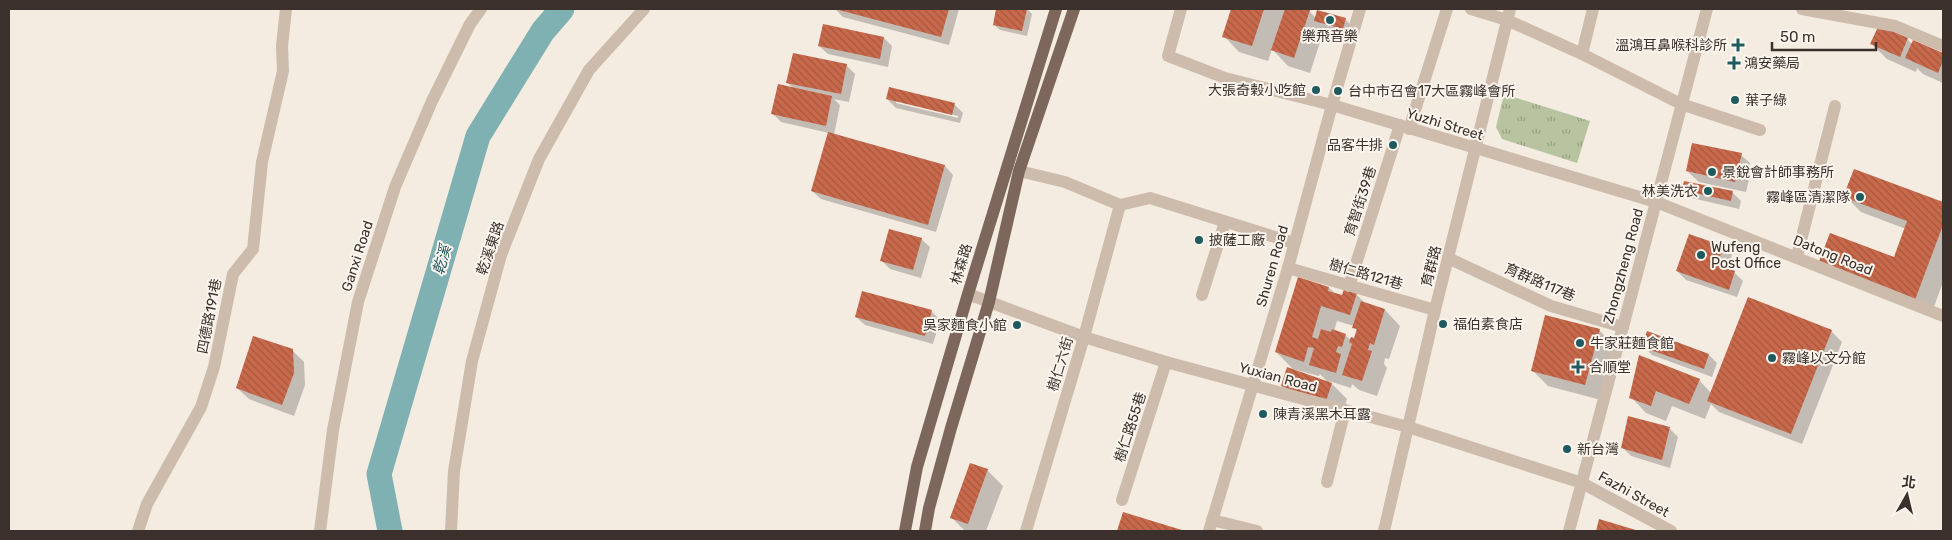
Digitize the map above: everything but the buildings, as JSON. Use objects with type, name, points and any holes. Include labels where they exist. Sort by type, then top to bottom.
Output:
[{"type":"main road","name":"林森路","points":[[905,531],[917,467],[1056,9]]},
{"type":"main road","points":[[925,531],[929,508],[951,428],[989,302],[1020,171],[1074,9]]},
{"type":"street","name":"四德路191巷","points":[[138,531],[147,504],[201,407],[214,366],[233,274],[253,249],[262,162],[283,71],[282,46],[286,9]]},
{"type":"street","name":"Ganxi Road","points":[[320,531],[333,430],[358,302],[395,187],[432,101],[470,24],[481,9]]},
{"type":"street","name":"乾溪東路","points":[[451,531],[454,471],[472,361],[501,254],[539,159],[589,70],[644,9]]},
{"type":"street","name":"Yuzhi Street","points":[[1181,9],[1168,56],[1225,78],[1332,105],[1656,202]]},
{"type":"street","name":"Shuren Road","points":[[1210,526],[1288,268],[1360,9]]},
{"type":"street","name":"育智街39巷","points":[[1349,286],[1447,9]]},
{"type":"street","points":[[1471,9],[1509,15],[1681,104],[1760,130]]},
{"type":"street","points":[[1582,54],[1594,9]]},
{"type":"street","name":"Zhongzheng Road","points":[[1569,531],[1604,391],[1623,327],[1707,9]]},
{"type":"street","points":[[1802,9],[1895,26],[1943,46]]},
{"type":"street","name":"育群路","points":[[1384,531],[1474,149],[1509,15]]},
{"type":"street","points":[[1797,256],[1835,106]]},
{"type":"street","points":[[1020,171],[1065,182],[1120,205],[1150,198],[1294,244]]},
{"type":"street","name":"Datong Road","points":[[1656,202],[1797,256],[1943,316]]},
{"type":"street","name":"樹仁六街","points":[[1026,531],[1084,337],[1120,205]]},
{"type":"street","points":[[1202,295],[1225,222]]},
{"type":"street","name":"育群路117巷","points":[[1448,258],[1551,306],[1623,327]]},
{"type":"street","name":"樹仁路121巷","points":[[1288,268],[1435,310]]},
{"type":"street","name":"Yuxian Road","points":[[968,294],[1084,337],[1166,362],[1408,427],[1582,483]]},
{"type":"street","name":"樹仁路55巷","points":[[1122,500],[1166,362]]},
{"type":"street","points":[[1327,482],[1345,410]]},
{"type":"street","name":"Fazhi Street","points":[[1582,483],[1671,531]]},
{"type":"street","points":[[1210,526],[1257,531]]},
{"type":"green space","points":[[1504,94],[1590,121],[1577,163],[1502,139],[1496,127]]},
{"type":"waterway","name":"乾溪","points":[[390,531],[379,474],[478,136],[543,31],[562,9]]},
{"type":"place","name":"樂飛音樂","points":[[1330,20]]},
{"type":"place","name":"溫鴻耳鼻喉科診所","points":[[1738,45]]},
{"type":"place","name":"鴻安藥局","points":[[1734,63]]},
{"type":"place","name":"大張奇榖小吃館","points":[[1316,90]]},
{"type":"place","name":"台中市召會17大區霧峰會所","points":[[1338,91]]},
{"type":"place","name":"葉子綠","points":[[1735,100]]},
{"type":"place","name":"品客牛排","points":[[1393,145]]},
{"type":"place","name":"景銳會計師事務所","points":[[1712,172]]},
{"type":"place","name":"林美洗衣","points":[[1708,191]]},
{"type":"place","name":"霧峰區清潔隊","points":[[1860,197]]},
{"type":"place","name":"披薩工廠","points":[[1199,240]]},
{"type":"place","name":"Wufeng Post Office","points":[[1701,255]]},
{"type":"place","name":"福伯素食店","points":[[1443,324]]},
{"type":"place","name":"吳家麵食小館","points":[[1017,325]]},
{"type":"place","name":"牛家莊麵食館","points":[[1580,343]]},
{"type":"place","name":"霧峰以文分館","points":[[1772,358]]},
{"type":"place","name":"合順堂","points":[[1578,367]]},
{"type":"place","name":"陳青溪黑木耳露","points":[[1263,414]]},
{"type":"place","name":"新台灣","points":[[1567,449]]}]
